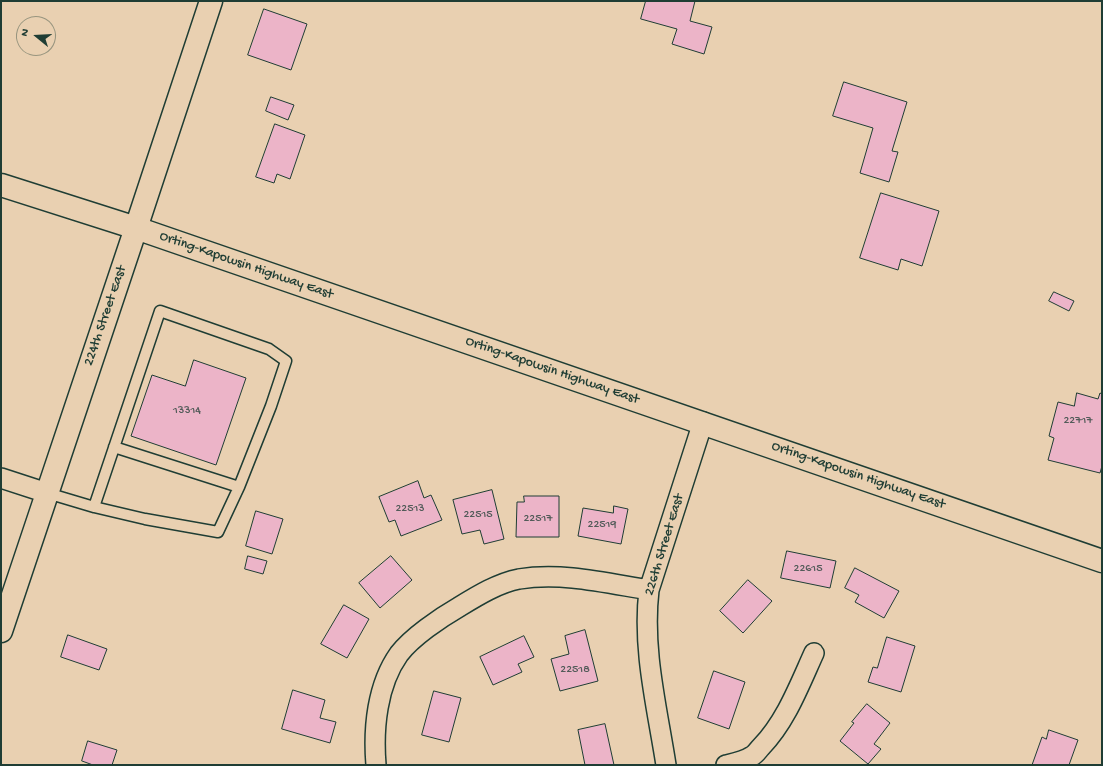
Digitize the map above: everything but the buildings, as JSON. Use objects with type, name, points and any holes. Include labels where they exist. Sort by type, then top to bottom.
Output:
[{"type":"main road","name":"224th Street East","points":[[1,631],[211,1]]},
{"type":"main road","name":"Orting-Kapowsin Highway East","points":[[1,185],[136,228],[703,422],[1102,561]]},
{"type":"street","name":"226th Street East","points":[[666,765],[650,668],[646,612],[649,590],[703,422]]},
{"type":"street","points":[[1,478],[47,493]]},
{"type":"street","points":[[376,765],[378,713],[384,684],[390,669],[400,653],[414,639],[441,618],[466,602],[501,584],[519,579],[575,577],[649,590]]},
{"type":"street","points":[[726,765],[752,756],[767,741],[782,722],[814,653]]},
{"type":"lane","points":[[47,493],[94,507],[218,532],[239,487],[286,361],[269,349],[160,311],[94,507]]},
{"type":"lane","points":[[114,447],[239,487]]}]
